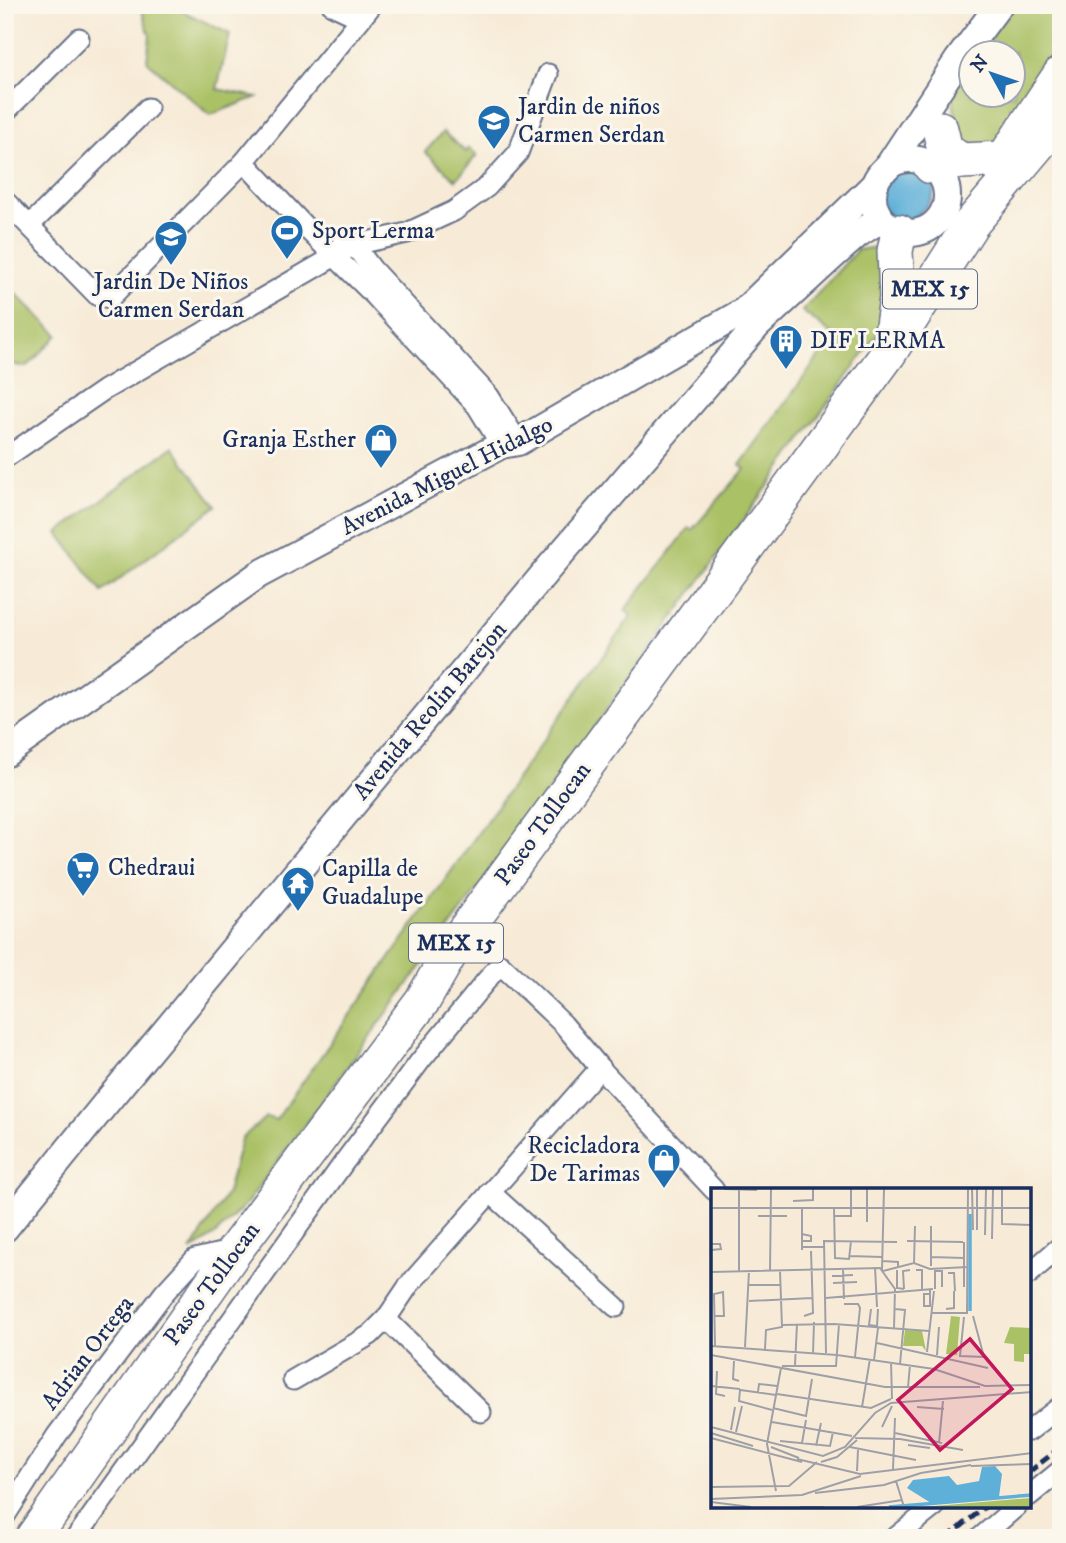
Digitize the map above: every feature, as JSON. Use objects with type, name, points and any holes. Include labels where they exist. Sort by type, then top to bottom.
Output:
[{"type":"highway","points":[[940,130],[946,163],[1004,159],[1061,74]]},
{"type":"highway","name":"Paseo Tollocan","points":[[33,1538],[235,1250],[423,1000],[455,944],[888,354],[953,216],[1061,117]]},
{"type":"highway","points":[[888,354],[897,298],[895,251],[890,226]]},
{"type":"main road","name":"Avenida Miguel Hidalgo","points":[[5,754],[258,575],[750,319],[881,176],[999,5]]},
{"type":"main road","points":[[940,130],[940,105],[947,79]]},
{"type":"main road","points":[[915,158],[946,163],[942,176],[953,216],[914,234],[890,226],[874,208],[873,196],[881,176],[901,161],[915,158]]},
{"type":"main road","name":"Avenida Reolin Barejon","points":[[5,1228],[548,569],[750,319],[858,234],[890,226]]},
{"type":"street","points":[[5,201],[98,296],[110,298],[244,162],[366,11],[332,5]]},
{"type":"street","points":[[5,112],[79,38]]},
{"type":"street","points":[[5,458],[104,390],[354,245],[407,233],[454,211],[487,187],[518,153],[548,74]]},
{"type":"street","points":[[30,225],[148,108]]},
{"type":"street","points":[[953,216],[1004,159]]},
{"type":"street","points":[[244,162],[310,232],[483,401]]},
{"type":"street","points":[[310,232],[354,245],[483,401],[510,444]]},
{"type":"street","points":[[76,1538],[345,1161],[421,1060],[500,964],[562,1024],[713,1188]]},
{"type":"street","points":[[293,1380],[370,1335],[386,1320],[409,1285],[600,1068]]},
{"type":"street","points":[[489,1192],[616,1307]]},
{"type":"street","points":[[1031,1273],[1061,1246]]},
{"type":"street","name":"Adrian Ortega","points":[[5,1516],[57,1435],[164,1293],[195,1259],[235,1250]]},
{"type":"street","points":[[386,1320],[481,1412]]},
{"type":"street","points":[[1031,1429],[1061,1406]]},
{"type":"street","points":[[1031,1490],[1061,1470]]},
{"type":"street","points":[[895,1538],[932,1508]]},
{"type":"street","points":[[980,1538],[1015,1508]]},
{"type":"green space","points":[[140,5],[170,5],[230,34],[217,89],[257,97],[210,115],[147,61],[150,36]]},
{"type":"green space","points":[[1001,5],[1061,5],[1061,60],[998,153],[960,142],[947,80],[958,65],[958,108],[1028,108],[1028,38],[977,38]]},
{"type":"green space","points":[[443,132],[466,152],[469,148],[477,155],[456,180],[425,152]]},
{"type":"green space","points":[[877,247],[891,257],[892,314],[443,937],[247,1203],[215,1235],[191,1251],[227,1193],[241,1139],[266,1117],[276,1120],[631,616],[625,610],[689,528],[692,530],[745,469],[740,465],[834,336],[802,311],[857,250]]},
{"type":"green space","points":[[5,283],[58,335],[27,367],[5,363]]},
{"type":"green space","points":[[172,447],[216,506],[102,592],[58,533]]},
{"type":"water","points":[[915,166],[930,176],[934,191],[920,213],[900,224],[879,207],[879,199],[888,180]]},
{"type":"railway","points":[[1031,1470],[1061,1447]]},
{"type":"railway","points":[[947,1538],[984,1508]]},
{"type":"place","name":"Jardin de niños Carmen Serdan","points":[[494,151]]},
{"type":"place","name":"Sport Lerma","points":[[287,261]]},
{"type":"place","name":"Jardin De Niños Carmen Serdan","points":[[171,267]]},
{"type":"place","name":"DIF LERMA","points":[[786,371]]},
{"type":"place","name":"Granja Esther","points":[[381,470]]},
{"type":"place","name":"Chedraui","points":[[83,898]]},
{"type":"place","name":"Capilla de Guadalupe","points":[[298,913]]},
{"type":"place","name":"Recicladora De Tarimas","points":[[664,1190]]}]
